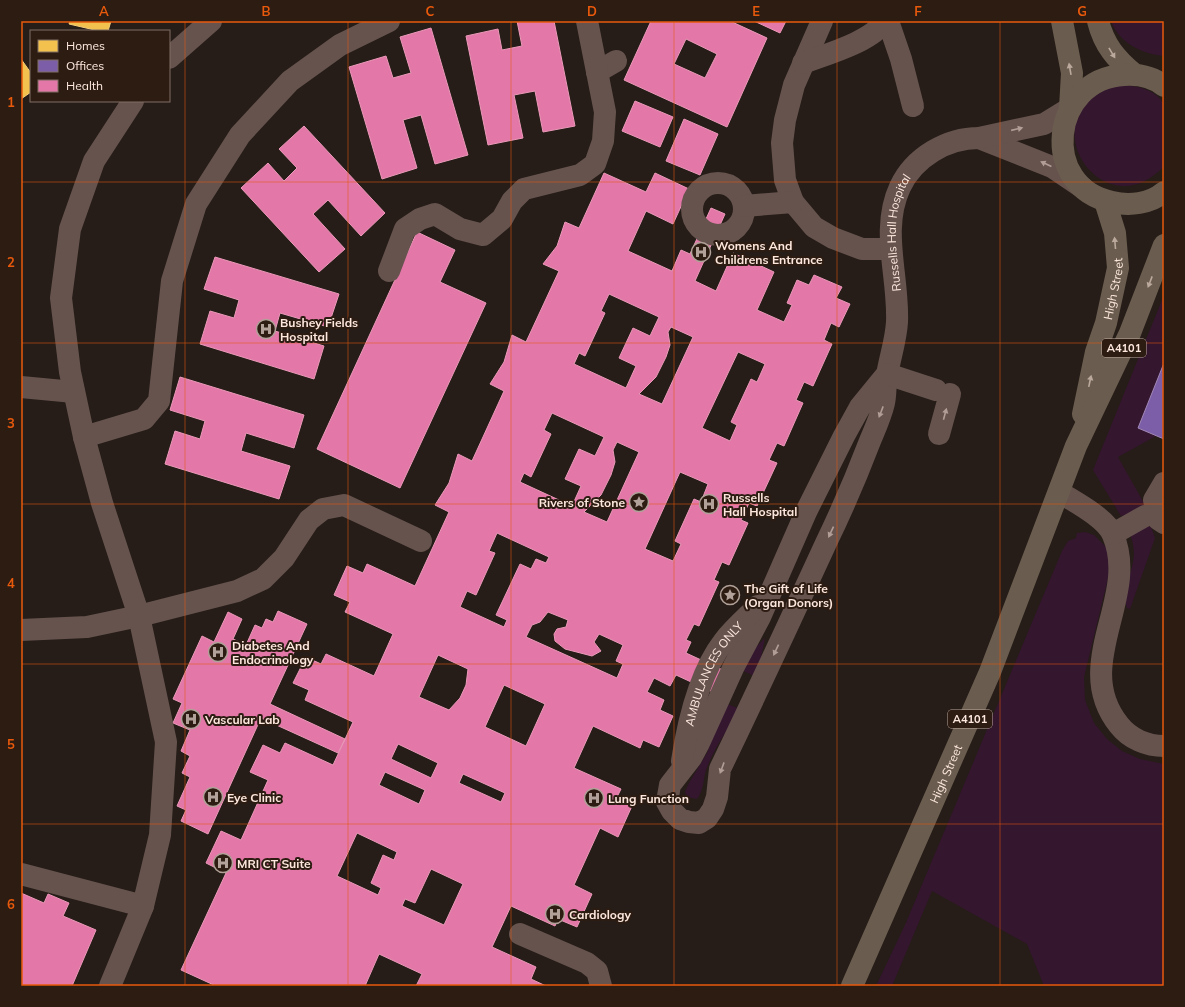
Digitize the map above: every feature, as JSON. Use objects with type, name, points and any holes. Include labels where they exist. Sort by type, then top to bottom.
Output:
[{"type":"main road","name":"A4101","points":[[1062,21],[1072,73],[1070,108]]},
{"type":"main road","name":"A4101","points":[[1098,21],[1107,44],[1117,60],[1152,78]]},
{"type":"main road","name":"A4101","points":[[1098,197],[1073,176],[1063,154],[1063,124],[1070,108],[1080,94],[1093,84],[1112,76],[1152,78]]},
{"type":"main road","points":[[1098,197],[1122,204],[1138,204],[1150,200],[1164,192]]},
{"type":"main road","name":"High Street","points":[[1076,446],[1096,352],[1106,323],[1118,268],[1114,233],[1098,197]]},
{"type":"main road","name":"High Street","points":[[852,986],[990,672],[1060,492],[1076,446],[1130,333],[1164,246]]},
{"type":"street","points":[[170,57],[211,21]]},
{"type":"street","points":[[84,437],[144,419],[159,401],[172,281],[196,204],[240,135],[290,82],[340,45],[389,21]]},
{"type":"street","points":[[390,271],[405,229],[420,219],[435,214],[460,229],[483,235],[502,219],[512,201],[524,189],[580,175],[595,164],[603,141],[605,112],[587,21]]},
{"type":"street","points":[[803,63],[864,38],[878,30],[884,21]]},
{"type":"street","points":[[888,21],[913,106]]},
{"type":"street","points":[[820,25],[792,92],[785,120],[782,143],[785,180],[793,202],[814,227],[833,238],[862,249],[891,249]]},
{"type":"street","points":[[597,72],[616,61]]},
{"type":"street","points":[[110,986],[143,906],[160,835],[166,742],[139,616],[102,503],[84,437],[74,392],[61,298],[70,229],[94,161],[132,102]]},
{"type":"street","name":"Russells Hall Hospital","points":[[887,374],[860,407],[844,436],[806,512],[771,592],[699,744],[691,758],[681,768],[670,785],[667,802],[672,811],[680,819],[699,823],[707,818],[713,809],[720,769],[840,514],[884,404],[887,374],[895,346],[897,322],[896,288],[891,249],[890,220],[894,201],[901,185],[923,157],[937,148],[969,138],[979,138],[1044,124],[1070,108]]},
{"type":"street","name":"Russells Hall Hospital","points":[[979,138],[1029,156],[1052,167],[1098,197]]},
{"type":"street","points":[[744,206],[793,202]]},
{"type":"street","points":[[887,374],[943,392],[939,434]]},
{"type":"street","points":[[21,387],[74,392]]},
{"type":"street","points":[[1060,492],[1094,514],[1112,534],[1119,553],[1119,571],[1116,593],[1102,656],[1101,683],[1104,700],[1112,717],[1122,730],[1138,741],[1154,746],[1164,746]]},
{"type":"street","points":[[21,630],[87,627],[139,616],[237,591],[263,579],[284,558],[309,520],[323,509],[344,505],[421,541]]},
{"type":"street","points":[[1112,534],[1157,508]]},
{"type":"street","points":[[21,874],[143,906]]},
{"type":"street","points":[[520,934],[587,963],[597,971],[601,986]]},
{"type":"shaded area","points":[[1111,21],[1163,21],[1164,56],[1148,53],[1132,46],[1125,41],[1115,29]]},
{"type":"shaded area","points":[[1117,85],[1143,88],[1155,94],[1164,104],[1164,166],[1141,183],[1118,186],[1098,178],[1083,162],[1075,142],[1077,120],[1090,100]]},
{"type":"shaded area","points":[[1164,295],[1164,363],[1138,428],[1156,436],[1118,457],[1145,505],[1132,513],[1121,516],[1093,470]]},
{"type":"shaded area","points":[[1143,525],[1151,527],[1155,538],[1130,609],[1127,608],[1125,595],[1134,555],[1130,533]]},
{"type":"shaded area","points":[[1085,532],[1094,535],[1108,549],[1110,570],[1084,677],[1085,700],[1094,723],[1107,739],[1122,751],[1140,759],[1164,764],[1164,986],[1044,986],[1027,944],[932,891],[892,986],[876,986],[905,925],[1062,551],[1068,541],[1076,538],[1077,533]]},
{"type":"shaded area","points":[[765,638],[757,677],[741,670],[752,651]]},
{"type":"shaded area","points":[[725,703],[740,709],[709,762],[699,796],[697,799],[687,797],[685,792],[707,753]]},
{"type":"building: Homes","points":[[70,21],[111,21],[108,30],[95,30],[69,24]]},
{"type":"building: Homes","points":[[21,59],[30,72],[30,93],[21,99]]},
{"type":"building: Offices","points":[[1164,363],[1164,439],[1138,428]]},
{"type":"building: Health","points":[[517,21],[554,21],[575,126],[543,132],[535,91],[514,95],[523,138],[488,145],[466,36],[498,29],[502,50],[522,46]]},
{"type":"building: Health","points":[[651,21],[730,21],[767,38],[727,127],[624,80]],"holes":[[[686,39],[717,54],[705,78],[674,64]]]},
{"type":"building: Health","points":[[754,21],[786,21],[780,33]]},
{"type":"building: Health","points":[[431,28],[468,155],[435,164],[421,115],[403,120],[417,168],[382,179],[349,67],[386,56],[393,78],[411,73],[400,37]]},
{"type":"building: Health","points":[[635,101],[673,117],[660,147],[622,131]]},
{"type":"building: Health","points":[[684,119],[718,134],[700,175],[666,161]]},
{"type":"building: Health","points":[[304,126],[385,213],[361,236],[328,200],[313,214],[345,249],[319,272],[241,188],[268,163],[284,181],[297,168],[279,149]]},
{"type":"building: Health","points":[[604,173],[646,192],[655,173],[689,189],[673,224],[646,211],[628,251],[672,271],[681,250],[690,254],[711,208],[725,214],[695,281],[716,291],[733,253],[774,272],[757,310],[784,322],[792,305],[787,303],[797,280],[809,285],[814,275],[842,287],[836,298],[850,304],[839,327],[831,323],[824,340],[832,344],[813,386],[804,382],[796,400],[803,403],[784,446],[777,443],[769,460],[777,463],[757,506],[749,503],[741,520],[748,523],[729,565],[722,562],[714,580],[719,582],[699,626],[694,624],[686,640],[691,642],[686,653],[738,677],[728,699],[676,675],[670,686],[654,678],[647,692],[664,700],[660,710],[673,716],[659,747],[643,740],[640,748],[593,726],[574,768],[621,789],[616,799],[632,806],[618,837],[600,828],[574,885],[592,894],[577,927],[558,919],[555,926],[511,906],[492,947],[536,967],[531,979],[546,986],[416,986],[422,974],[379,954],[365,986],[216,986],[181,970],[226,873],[206,863],[221,831],[241,840],[268,780],[250,772],[263,745],[280,753],[285,743],[333,765],[353,722],[305,700],[309,690],[293,683],[306,657],[321,664],[326,654],[374,676],[393,634],[345,612],[350,602],[334,595],[347,566],[363,573],[367,564],[415,586],[449,512],[435,505],[449,483],[458,454],[472,461],[504,391],[490,384],[504,362],[512,335],[526,342],[559,271],[543,264],[557,246],[565,222],[579,228]],"holes":[[[609,294],[659,317],[650,336],[633,328],[619,358],[636,366],[626,388],[574,364],[579,353],[585,356],[605,313],[601,311]],[[671,327],[693,337],[662,404],[639,394],[656,377],[670,345],[668,332]],[[738,352],[765,364],[757,382],[751,379],[731,422],[737,425],[730,441],[702,428]],[[552,413],[604,437],[595,456],[579,449],[565,479],[581,486],[572,506],[520,482],[524,473],[531,477],[551,434],[544,430]],[[617,442],[639,452],[607,522],[584,512],[601,495],[611,475],[615,462],[613,450]],[[680,472],[708,484],[701,502],[694,499],[675,541],[681,544],[673,561],[645,549]],[[497,533],[549,557],[546,563],[536,559],[531,569],[520,564],[496,615],[507,620],[504,627],[460,607],[467,591],[476,595],[495,553],[489,551]],[[548,612],[568,620],[566,627],[557,629],[554,634],[555,641],[565,649],[592,656],[601,651],[594,642],[599,634],[623,645],[616,661],[623,664],[617,678],[526,637],[532,625],[540,622]],[[438,655],[468,669],[466,685],[460,698],[449,710],[419,697]],[[504,685],[545,704],[526,746],[485,727]],[[398,744],[438,763],[431,778],[391,759]],[[385,772],[425,790],[419,804],[379,785]],[[463,774],[505,793],[501,802],[459,783]],[[357,833],[397,852],[394,860],[383,855],[371,883],[381,888],[378,895],[337,876]],[[431,869],[463,884],[444,925],[402,906],[405,899],[415,903]]]},
{"type":"building: Health","points":[[417,232],[455,250],[440,282],[486,303],[400,488],[317,449]]},
{"type":"building: Health","points":[[215,257],[339,294],[328,327],[280,313],[275,331],[324,346],[314,379],[200,344],[210,311],[234,318],[239,300],[204,289]]},
{"type":"building: Health","points":[[180,377],[304,415],[294,448],[246,433],[241,451],[290,466],[279,499],[165,464],[175,431],[200,439],[205,421],[170,410]]},
{"type":"building: Health","points":[[278,611],[307,624],[270,704],[345,739],[338,753],[261,718],[208,834],[181,821],[186,810],[177,806],[190,777],[182,773],[190,756],[181,751],[190,730],[173,723],[182,703],[173,699],[202,636],[214,642],[228,612],[242,619],[233,639],[246,645],[255,625],[262,628],[266,619],[273,622]]},
{"type":"building: Health","points":[[21,893],[44,903],[48,894],[69,903],[63,916],[96,930],[72,986],[21,986]]},
{"type":"place","name":"Womens And Childrens Entrance","points":[[701,252]]},
{"type":"place","name":"Bushey Fields Hospital","points":[[266,329]]},
{"type":"place","name":"Rivers of Stone","points":[[639,502]]},
{"type":"place","name":"Russells Hall Hospital","points":[[709,504]]},
{"type":"place","name":"The Gift of Life (Organ Donors)","points":[[730,595]]},
{"type":"place","name":"Diabetes And Endocrinology","points":[[218,652]]},
{"type":"place","name":"Vascular Lab","points":[[191,719]]},
{"type":"place","name":"Eye Clinic","points":[[213,797]]},
{"type":"place","name":"Lung Function","points":[[594,798]]},
{"type":"place","name":"MRI CT Suite","points":[[223,863]]},
{"type":"place","name":"Cardiology","points":[[555,914]]}]
